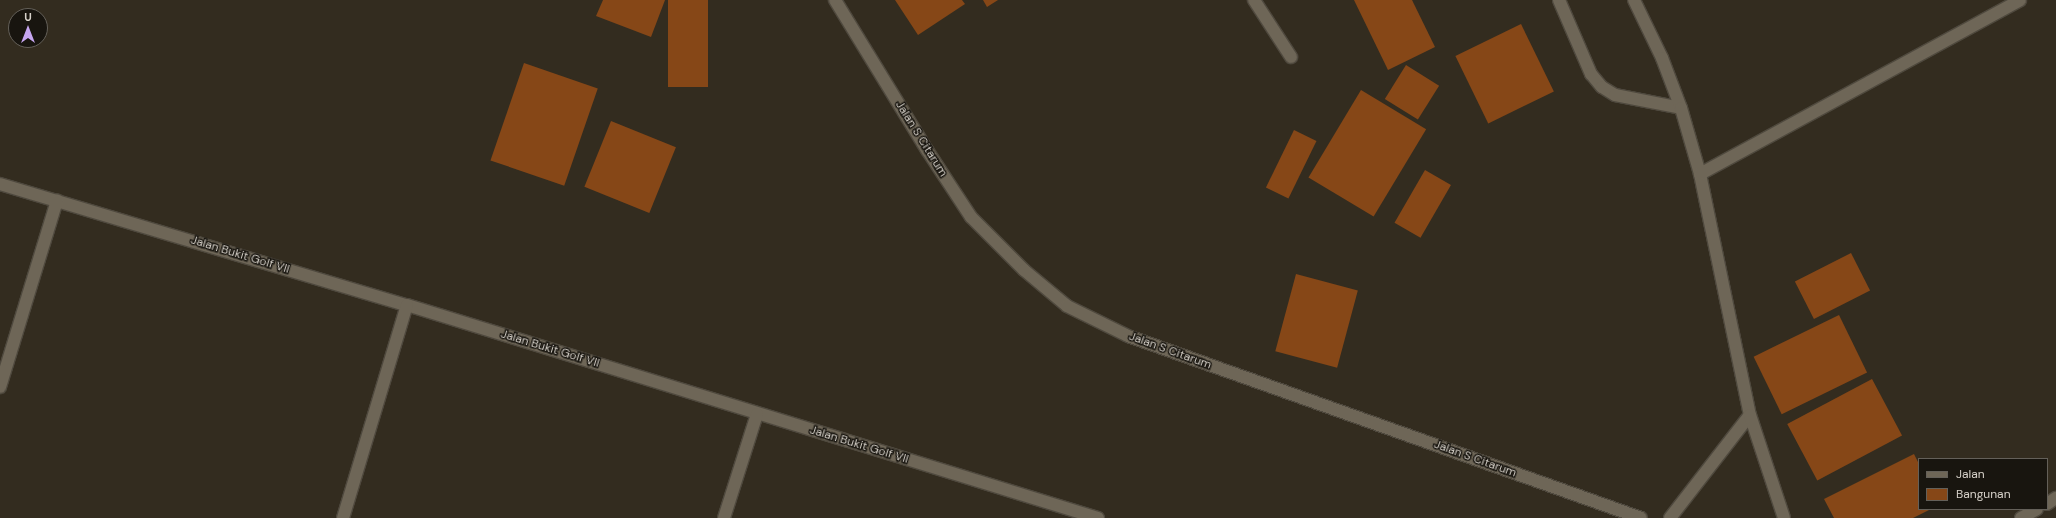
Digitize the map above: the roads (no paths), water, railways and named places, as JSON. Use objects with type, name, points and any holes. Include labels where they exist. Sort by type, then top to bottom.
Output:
[{"type":"street","name":"Jalan S Citarum","points":[[834,0],[923,144],[971,217],[1024,270],[1067,306],[1128,336],[1641,518]]},
{"type":"street","points":[[1254,0],[1291,57]]},
{"type":"street","points":[[1559,0],[1591,74],[1602,87],[1615,95],[1682,108]]},
{"type":"street","points":[[1634,0],[1662,58],[1682,108],[1700,174],[1750,415],[1784,518]]},
{"type":"street","points":[[1700,174],[2020,0]]},
{"type":"street","name":"Jalan Bukit Golf VII","points":[[0,184],[407,305],[1098,518]]},
{"type":"street","points":[[0,387],[56,200]]},
{"type":"street","points":[[342,518],[407,305]]},
{"type":"street","points":[[724,518],[757,414]]},
{"type":"street","points":[[1670,518],[1750,415]]},
{"type":"street","points":[[2021,518],[2035,510]]}]
